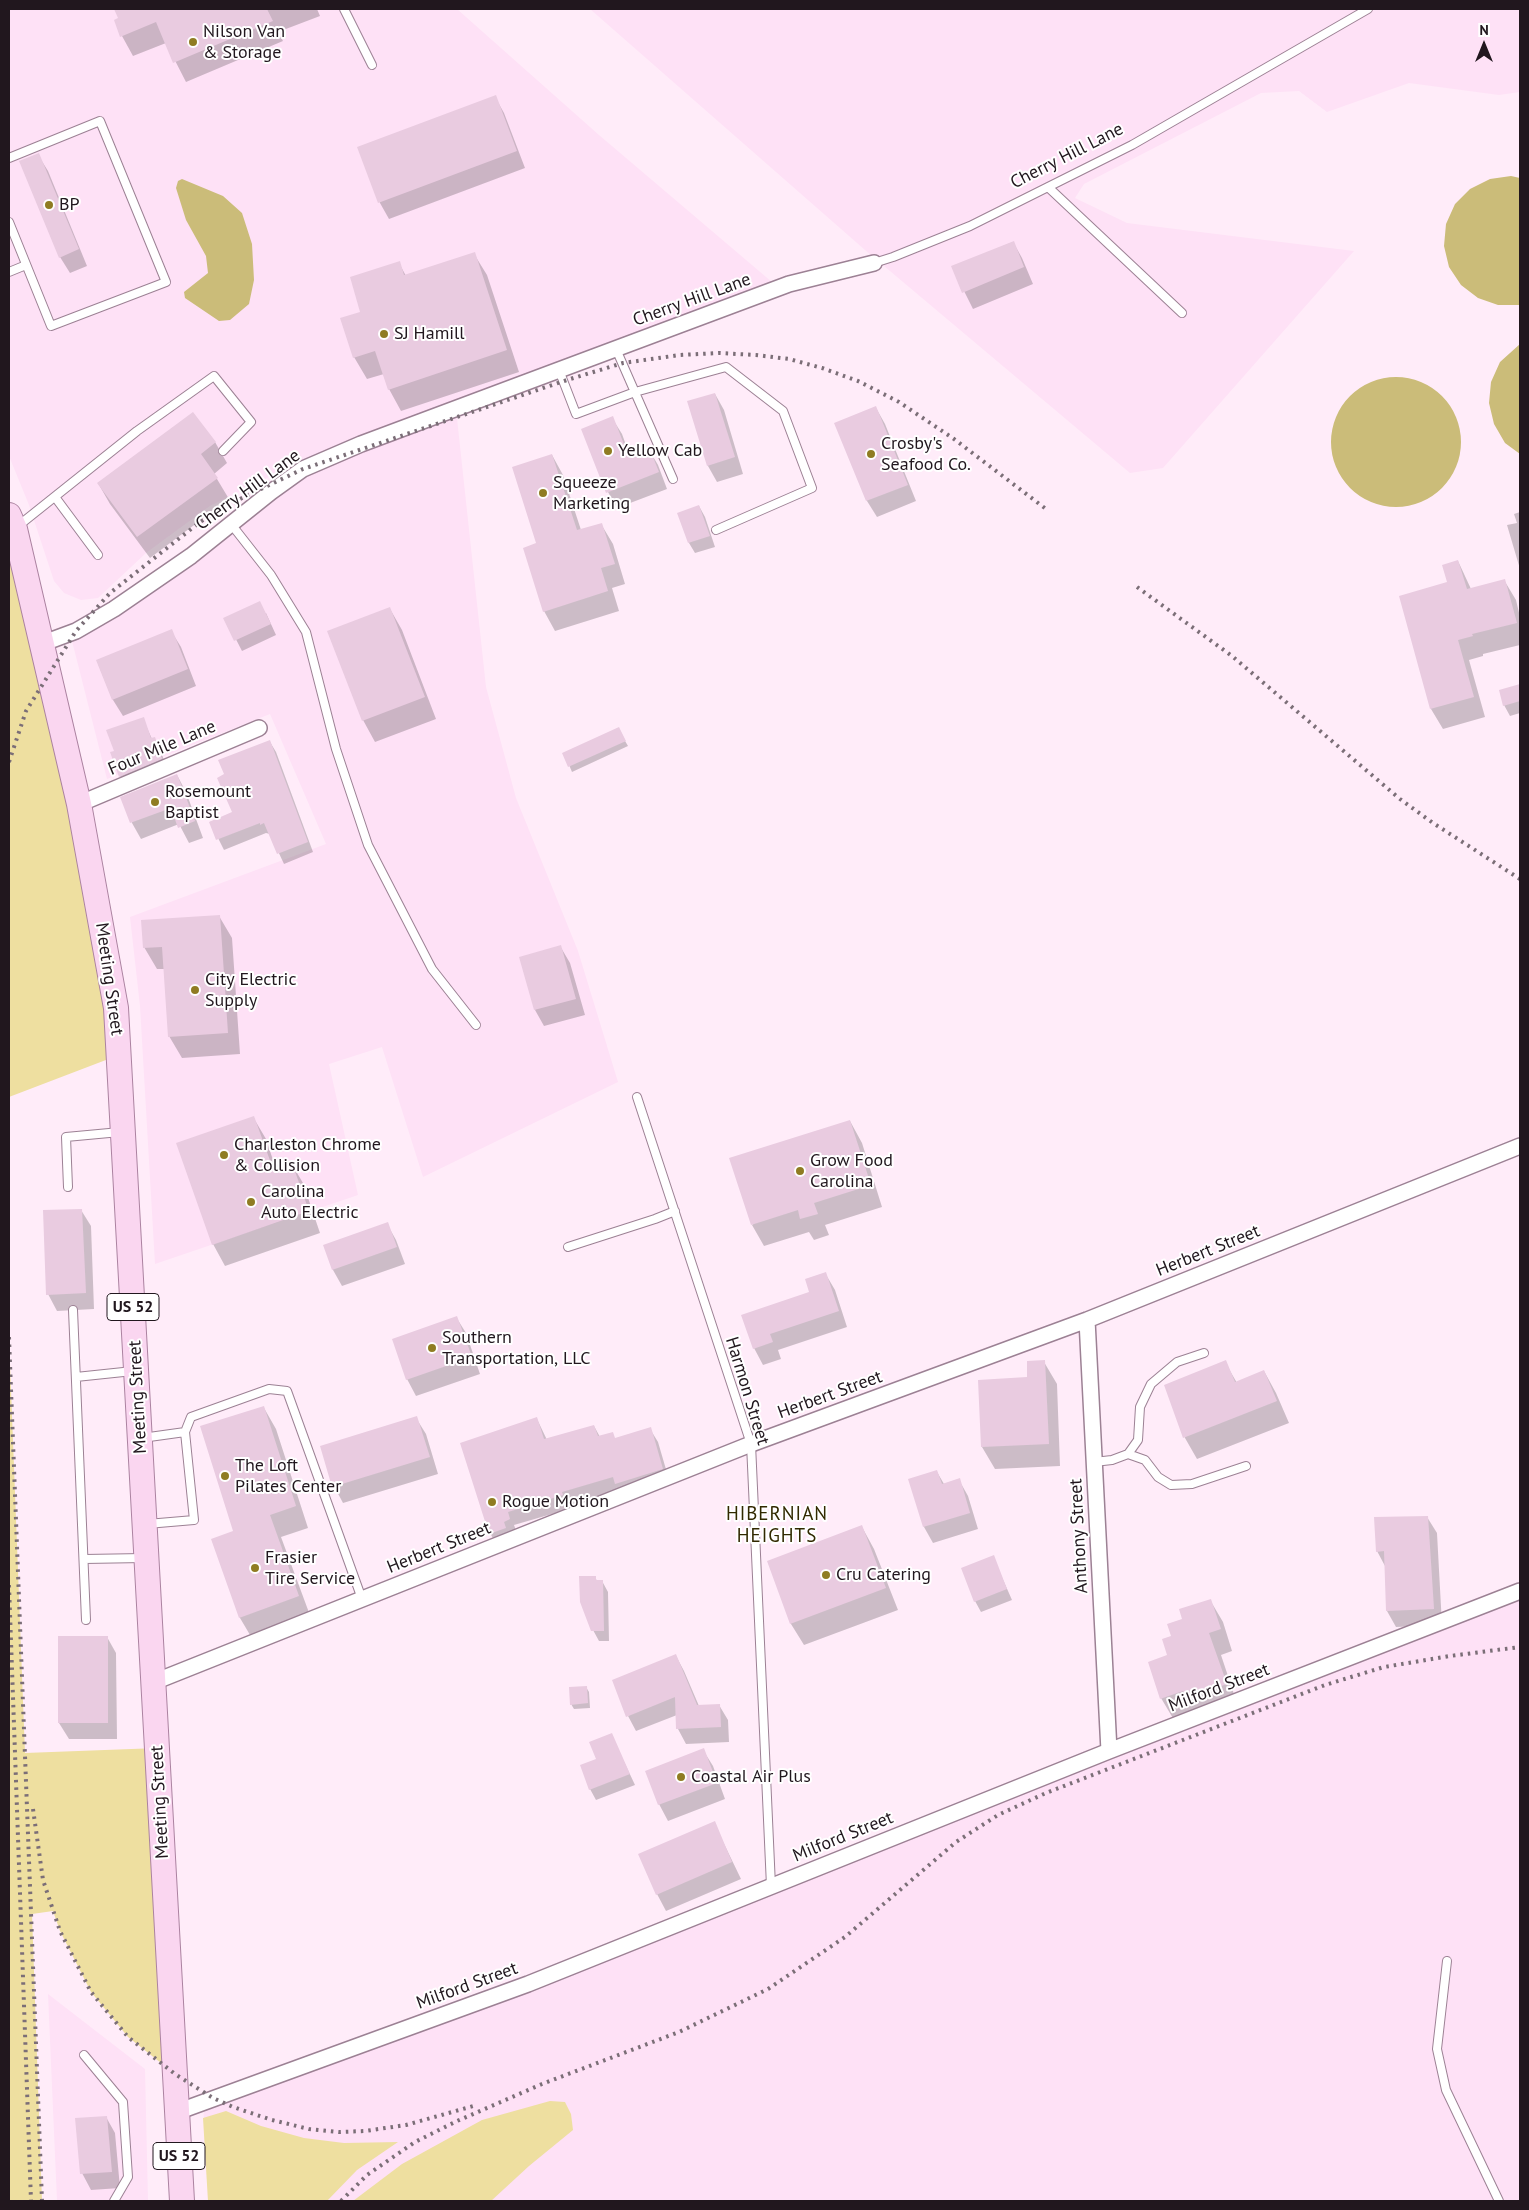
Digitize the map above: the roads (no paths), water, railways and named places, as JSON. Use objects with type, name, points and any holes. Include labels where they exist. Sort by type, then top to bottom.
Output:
[{"type":"main road","name":"Meeting Street","points":[[12,522],[62,725],[79,804],[116,1008],[182,2201]]},
{"type":"street","name":"Cherry Hill Lane","points":[[41,644],[76,630],[114,609],[191,556],[303,469],[361,444],[788,284],[874,263]]},
{"type":"street","name":"Four Mile Lane","points":[[79,804],[259,728]]},
{"type":"street","name":"Herbert Street","points":[[154,1682],[751,1444],[1087,1320],[1520,1146]]},
{"type":"street","name":"Anthony Street","points":[[1087,1320],[1110,1751]]},
{"type":"street","name":"Milford Street","points":[[177,2112],[528,1984],[1110,1751],[1520,1591]]},
{"type":"lane","points":[[344,9],[372,65]]},
{"type":"lane","name":"Cherry Hill Lane","points":[[874,263],[970,226],[1132,145],[1368,9]]},
{"type":"lane","points":[[9,158],[100,121],[166,282],[51,326],[9,222]]},
{"type":"lane","points":[[1048,186],[1182,313]]},
{"type":"lane","points":[[9,272],[26,265]]},
{"type":"lane","points":[[616,349],[673,479]]},
{"type":"lane","points":[[559,370],[576,414],[635,392],[726,367],[783,411],[812,488],[716,530]]},
{"type":"lane","points":[[12,522],[55,497],[137,431],[214,376],[251,422],[223,451]]},
{"type":"lane","points":[[55,497],[98,555]]},
{"type":"lane","points":[[231,524],[271,575],[306,632],[336,749],[368,845],[432,969],[476,1025]]},
{"type":"lane","name":"Harmon Street","points":[[637,1097],[751,1444],[770,1886]]},
{"type":"lane","points":[[68,1187],[66,1137],[123,1132]]},
{"type":"lane","points":[[568,1247],[674,1211]]},
{"type":"lane","points":[[73,1310],[86,1620]]},
{"type":"lane","points":[[1094,1462],[1112,1460],[1128,1454],[1138,1440],[1140,1407],[1151,1384],[1177,1362],[1204,1353]]},
{"type":"lane","points":[[76,1376],[137,1370]]},
{"type":"lane","points":[[145,1524],[194,1520],[185,1432],[191,1417],[269,1389],[286,1392],[362,1599]]},
{"type":"lane","points":[[140,1438],[185,1432]]},
{"type":"lane","points":[[1128,1454],[1145,1460],[1158,1477],[1171,1484],[1192,1484],[1246,1466]]},
{"type":"lane","points":[[84,1559],[147,1558]]},
{"type":"lane","points":[[1447,1961],[1437,2049],[1446,2090],[1499,2201]]},
{"type":"lane","points":[[84,2055],[124,2102],[128,2177],[114,2201]]},
{"type":"railway","points":[[9,762],[26,711],[76,631],[110,593],[200,522],[242,498],[303,469],[623,363],[680,355],[719,353],[789,359],[822,368],[858,381],[899,402],[954,439],[1046,509]]},
{"type":"railway","points":[[1137,587],[1232,656],[1400,799],[1433,823],[1520,879]]},
{"type":"railway","points":[[9,1337],[42,2201]]},
{"type":"railway","points":[[9,1585],[31,2201]]},
{"type":"railway","points":[[341,2201],[367,2175],[415,2142],[457,2121],[542,2084],[679,2032],[768,1989],[845,1937],[956,1842],[998,1815],[1046,1793],[1325,1685],[1384,1667],[1520,1647]]},
{"type":"railway","points":[[33,1809],[43,1880],[60,1931],[91,1992],[128,2037],[175,2074],[213,2098],[233,2107],[272,2120],[309,2129],[339,2132],[365,2131],[406,2125],[477,2105]]},
{"type":"place","name":"Nilson Van & Storage","points":[[193,42]]},
{"type":"place","name":"BP","points":[[49,205]]},
{"type":"place","name":"SJ Hamill","points":[[384,334]]},
{"type":"place","name":"Yellow Cab","points":[[608,451]]},
{"type":"place","name":"Crosby's Seafood Co.","points":[[871,454]]},
{"type":"place","name":"Squeeze Marketing","points":[[543,493]]},
{"type":"place","name":"Rosemount Baptist","points":[[155,802]]},
{"type":"place","name":"City Electric Supply","points":[[195,990]]},
{"type":"place","name":"Charleston Chrome & Collision","points":[[224,1155]]},
{"type":"place","name":"Grow Food Carolina","points":[[800,1171]]},
{"type":"place","name":"Carolina Auto Electric","points":[[251,1202]]},
{"type":"place","name":"Southern Transportation, LLC","points":[[432,1348]]},
{"type":"place","name":"The Loft Pilates Center","points":[[225,1476]]},
{"type":"place","name":"Rogue Motion","points":[[492,1502]]},
{"type":"place","name":"Frasier Tire Service","points":[[255,1568]]},
{"type":"place","name":"Cru Catering","points":[[826,1575]]},
{"type":"place","name":"Coastal Air Plus","points":[[681,1777]]},
{"type":"district","name":"HIBERNIAN HEIGHTS","points":[[777,1526]]}]
